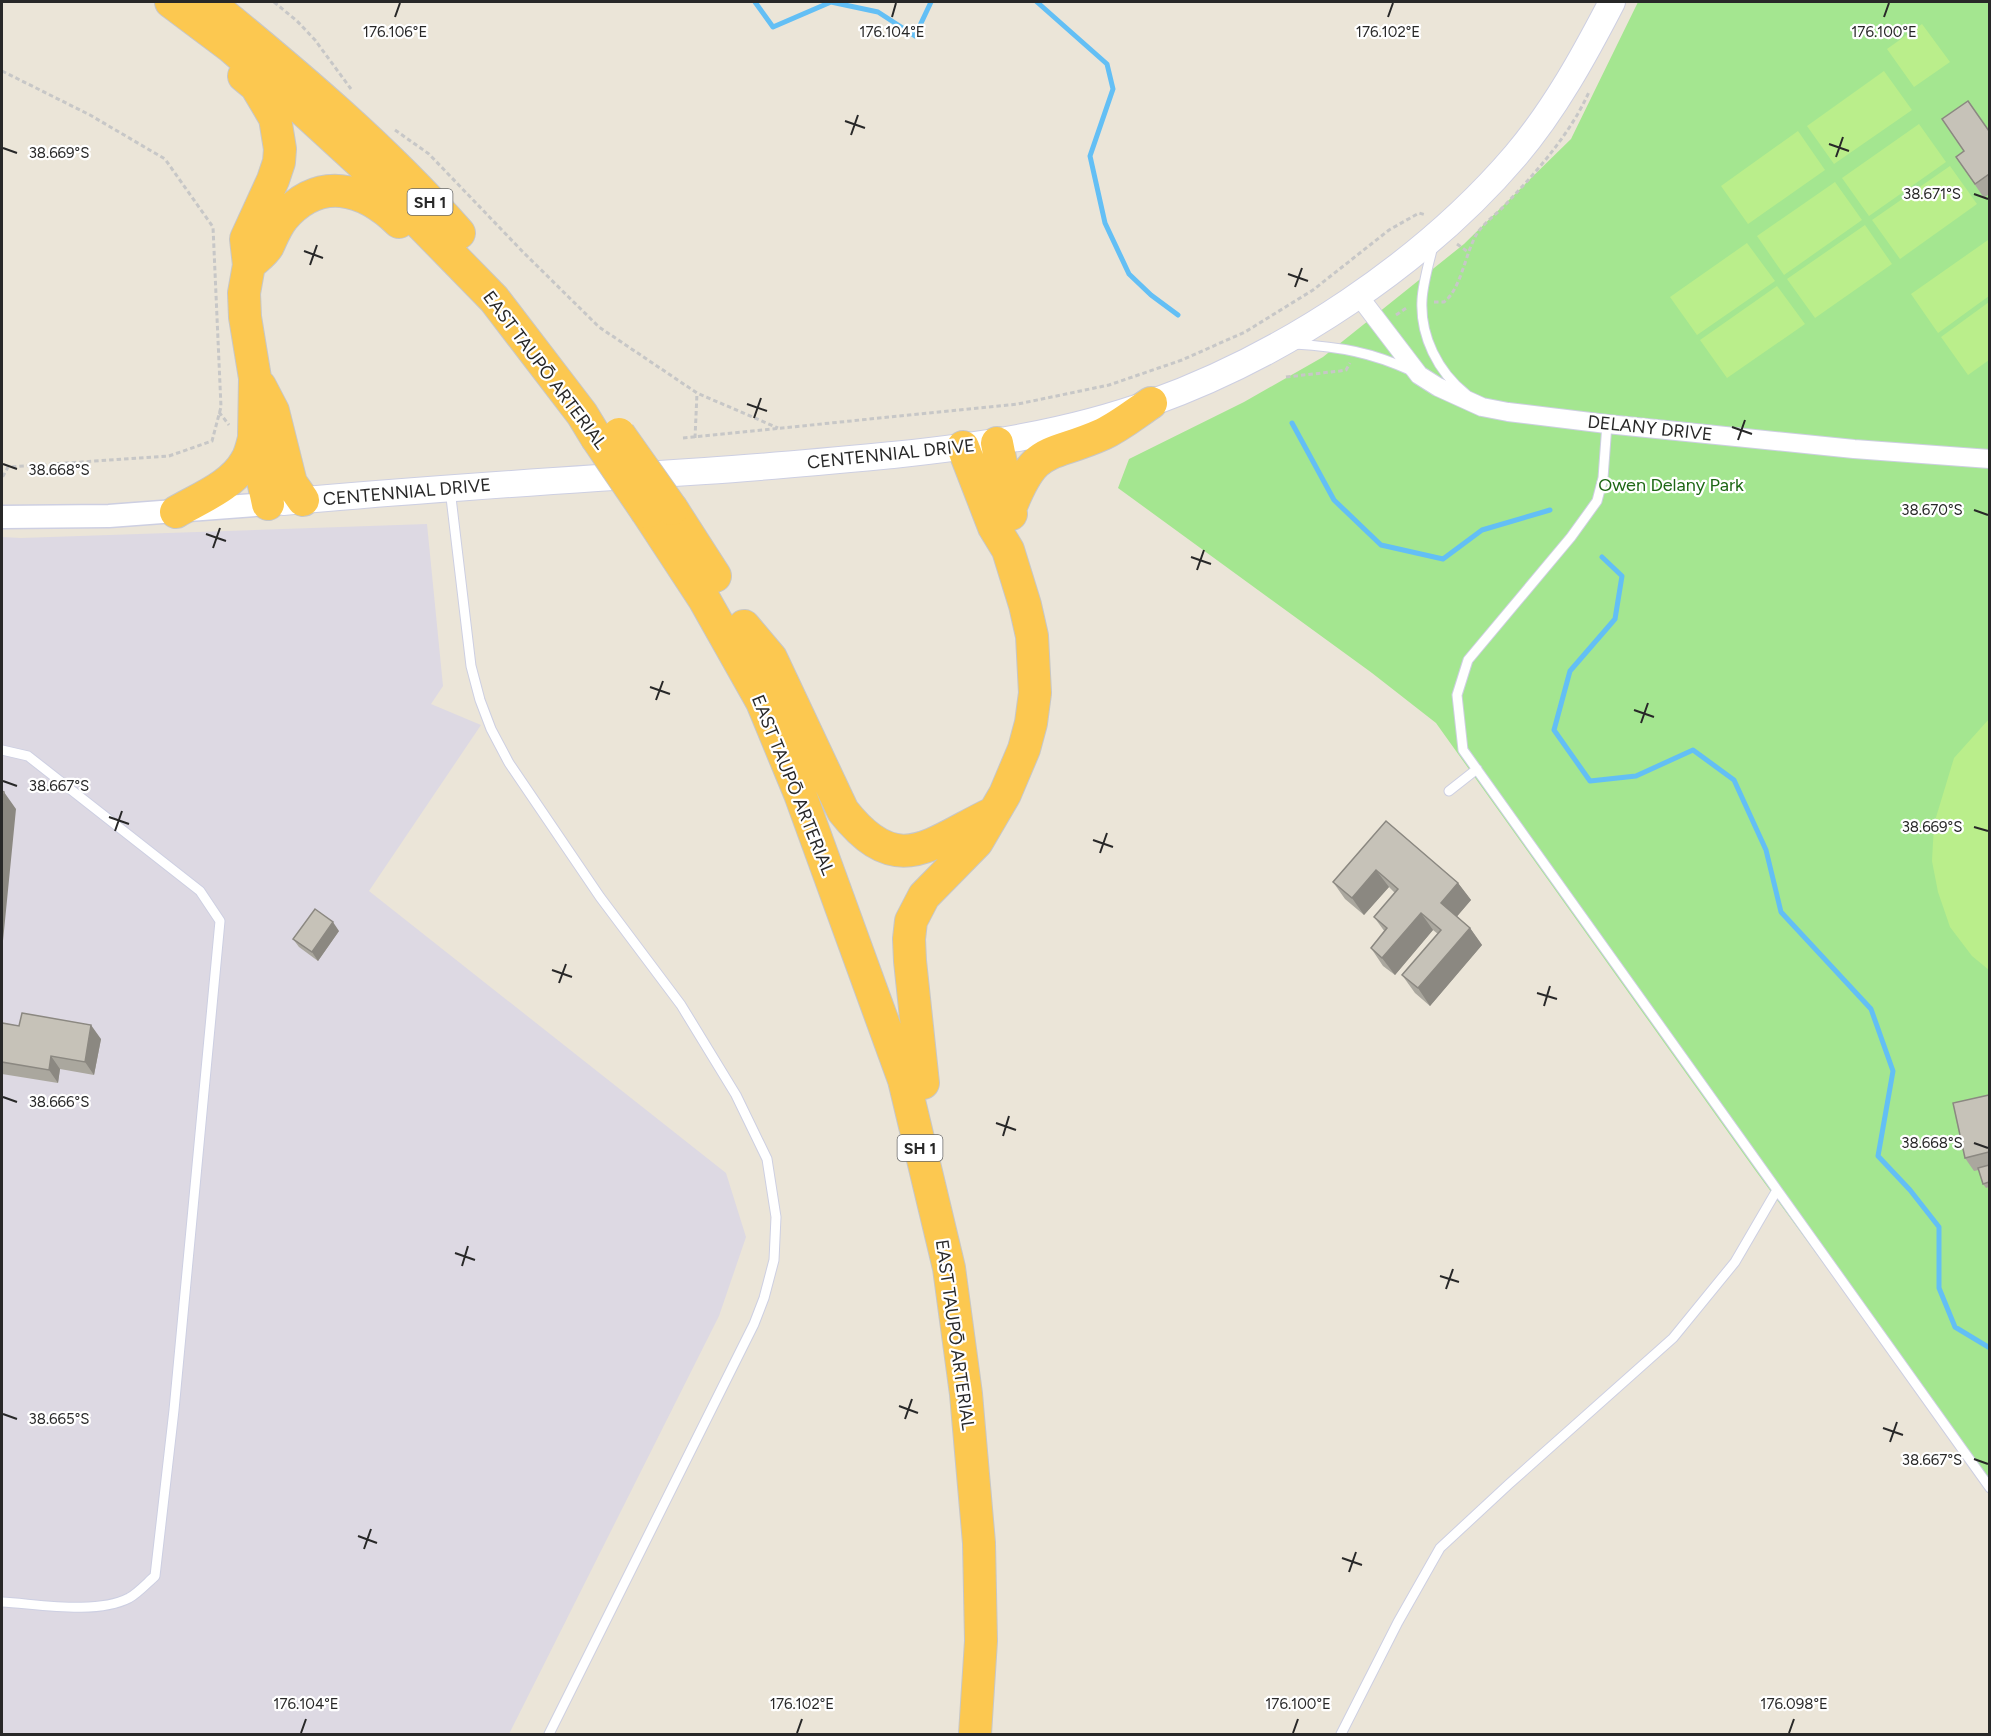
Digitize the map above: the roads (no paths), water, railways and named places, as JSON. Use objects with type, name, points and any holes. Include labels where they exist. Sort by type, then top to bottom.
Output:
[{"type":"highway","points":[[156,2],[256,86],[275,118],[280,149],[279,162],[246,239],[249,266],[244,293],[245,317],[255,378],[254,438],[268,504]]},
{"type":"highway","name":"EAST TAUPŌ ARTERIAL","points":[[171,2],[231,46],[369,171],[494,299],[599,428],[659,510],[725,591],[744,626],[834,825],[923,1083],[943,1162],[978,1359],[991,1495],[989,1734]]},
{"type":"highway","name":"EAST TAUPŌ ARTERIAL","points":[[208,2],[289,68],[374,143],[423,195],[533,317],[599,428]]},
{"type":"highway","points":[[249,266],[267,248],[274,229],[298,202],[315,194],[334,190],[354,193],[392,215],[480,299],[599,428]]},
{"type":"highway","points":[[255,378],[273,411],[291,483],[303,500]]},
{"type":"highway","points":[[1010,509],[1024,478],[1040,458],[1055,450],[1104,433],[1151,403]]},
{"type":"highway","points":[[176,512],[227,483],[238,473],[247,459],[254,438]]},
{"type":"highway","points":[[997,443],[1014,526],[1008,550]]},
{"type":"highway","points":[[923,1083],[910,961],[911,921],[924,896],[977,842],[993,813],[1024,749],[1031,723],[1035,693],[1032,636],[1026,605],[1008,550],[994,527],[963,447]]},
{"type":"highway","name":"EAST TAUPŌ ARTERIAL","points":[[659,510],[704,599],[762,702],[800,795],[904,1080],[949,1268],[966,1394],[980,1554],[981,1641],[975,1734]]},
{"type":"highway","points":[[744,626],[771,658],[843,811],[871,841],[901,851],[915,850],[931,846],[993,813]]},
{"type":"main road","name":"CENTENNIAL DRIVE","points":[[268,504],[511,483],[791,465],[963,447],[997,443],[1058,430],[1151,403],[1228,370],[1282,342],[1358,295],[1438,232],[1517,154],[1588,49],[1612,2]]},
{"type":"street","name":"DELANY DRIVE","points":[[1358,295],[1419,375],[1438,387],[1482,407],[1607,424],[1854,449],[1989,459]]},
{"type":"street","name":"CENTENNIAL DRIVE","points":[[2,517],[109,516],[268,504]]},
{"type":"lane","points":[[1438,232],[1422,301],[1423,321],[1428,343],[1446,374],[1462,392],[1482,407]]},
{"type":"lane","points":[[1282,342],[1352,350],[1394,363],[1419,375]]},
{"type":"lane","points":[[1607,424],[1603,478],[1597,501],[1571,537],[1468,660],[1458,695],[1463,750],[1989,1488]]},
{"type":"lane","points":[[450,489],[471,666],[491,729],[509,763],[600,897],[681,1005],[736,1095],[767,1159],[776,1216],[774,1260],[754,1324],[549,1734]]},
{"type":"lane","points":[[2,750],[28,756],[200,891],[220,921],[174,1410],[154,1576],[129,1597],[103,1605],[73,1606],[2,1602]]},
{"type":"lane","points":[[1449,791],[1477,769]]},
{"type":"lane","points":[[1341,1734],[1398,1622],[1440,1548],[1673,1338],[1736,1262],[1777,1190]]},
{"type":"waterway","points":[[755,2],[773,27],[831,2],[878,12],[915,36],[931,2]]},
{"type":"waterway","points":[[1037,2],[1107,64],[1113,89],[1090,156],[1105,223],[1129,274],[1151,295],[1178,315]]},
{"type":"waterway","points":[[1292,423],[1334,500],[1381,545],[1443,559],[1482,530],[1550,510]]},
{"type":"waterway","points":[[1602,557],[1622,576],[1615,619],[1570,671],[1554,730],[1590,781],[1636,776],[1693,750],[1734,780],[1766,850],[1781,912],[1871,1009],[1893,1071],[1878,1156],[1910,1190],[1939,1227],[1939,1288],[1955,1327],[1990,1348]]},
{"type":"park label","name":"Owen Delany Park","points":[[1671,485]]}]
